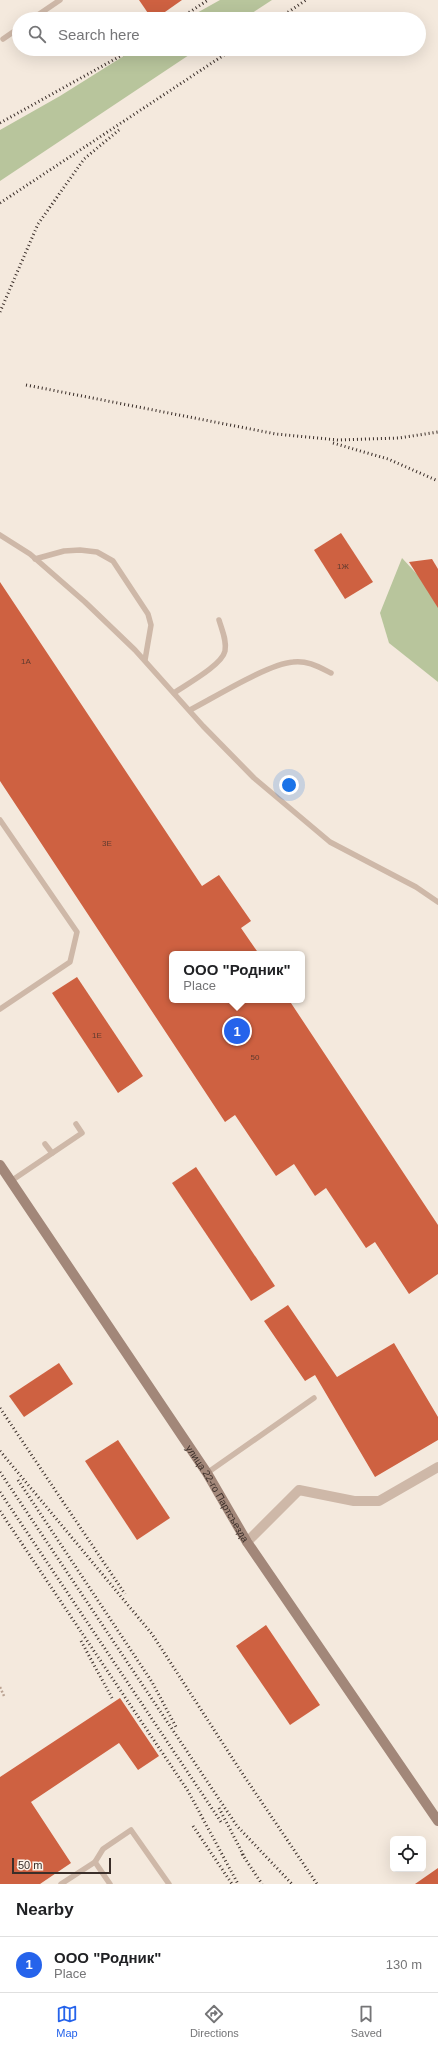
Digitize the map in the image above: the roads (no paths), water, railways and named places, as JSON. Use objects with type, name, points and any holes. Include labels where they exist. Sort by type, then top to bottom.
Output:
[{"type":"street","name":"улица 22-го Партсъезда","points":[[0,1164],[207,1473],[247,1542],[438,1821]]},
{"type":"street","points":[[247,1542],[299,1490],[354,1501],[379,1501],[438,1467]]},
{"type":"lane","points":[[42,12],[60,0]]},
{"type":"lane","points":[[3,39],[12,33]]},
{"type":"lane","points":[[0,535],[35,559],[85,602],[145,660],[254,778],[330,842],[416,887],[438,902]]},
{"type":"lane","points":[[35,559],[64,551],[80,550],[97,552],[112,561],[148,614],[150,632],[145,660]]},
{"type":"lane","points":[[174,693],[220,661],[225,652],[225,641],[219,620]]},
{"type":"lane","points":[[190,710],[276,666],[293,662],[310,663],[331,673]]},
{"type":"lane","points":[[0,820],[77,932],[70,962],[0,1009]]},
{"type":"lane","points":[[11,1181],[82,1133],[76,1124]]},
{"type":"lane","points":[[45,1144],[52,1153]]},
{"type":"lane","points":[[207,1473],[314,1398]]},
{"type":"lane","points":[[61,1884],[95,1862],[103,1849],[131,1830],[169,1884]]},
{"type":"lane","points":[[95,1862],[110,1884]]},
{"type":"railway","points":[[190,12],[208,0]]},
{"type":"railway","points":[[288,12],[306,0]]},
{"type":"railway","points":[[0,123],[120,56]]},
{"type":"railway","points":[[0,203],[222,56]]},
{"type":"railway","points":[[0,312],[38,224],[84,159],[119,130]]},
{"type":"railway","points":[[26,385],[276,434],[338,440],[399,438],[438,432]]},
{"type":"railway","points":[[333,443],[388,459],[438,481]]},
{"type":"railway","points":[[0,1408],[125,1594]]},
{"type":"railway","points":[[0,1451],[152,1634],[242,1773],[317,1884]]},
{"type":"railway","points":[[0,1472],[237,1826],[292,1884]]},
{"type":"railway","points":[[18,1480],[152,1682],[176,1727]]},
{"type":"railway","points":[[0,1492],[221,1822]]},
{"type":"railway","points":[[0,1511],[188,1791],[238,1884]]},
{"type":"railway","points":[[81,1641],[112,1698]]},
{"type":"railway","points":[[219,1808],[245,1858]]},
{"type":"railway","points":[[193,1826],[232,1884]]},
{"type":"railway","points":[[242,1854],[262,1884]]},
{"type":"place","name":"ООО \"Родник\"","points":[[237,1031]]}]
